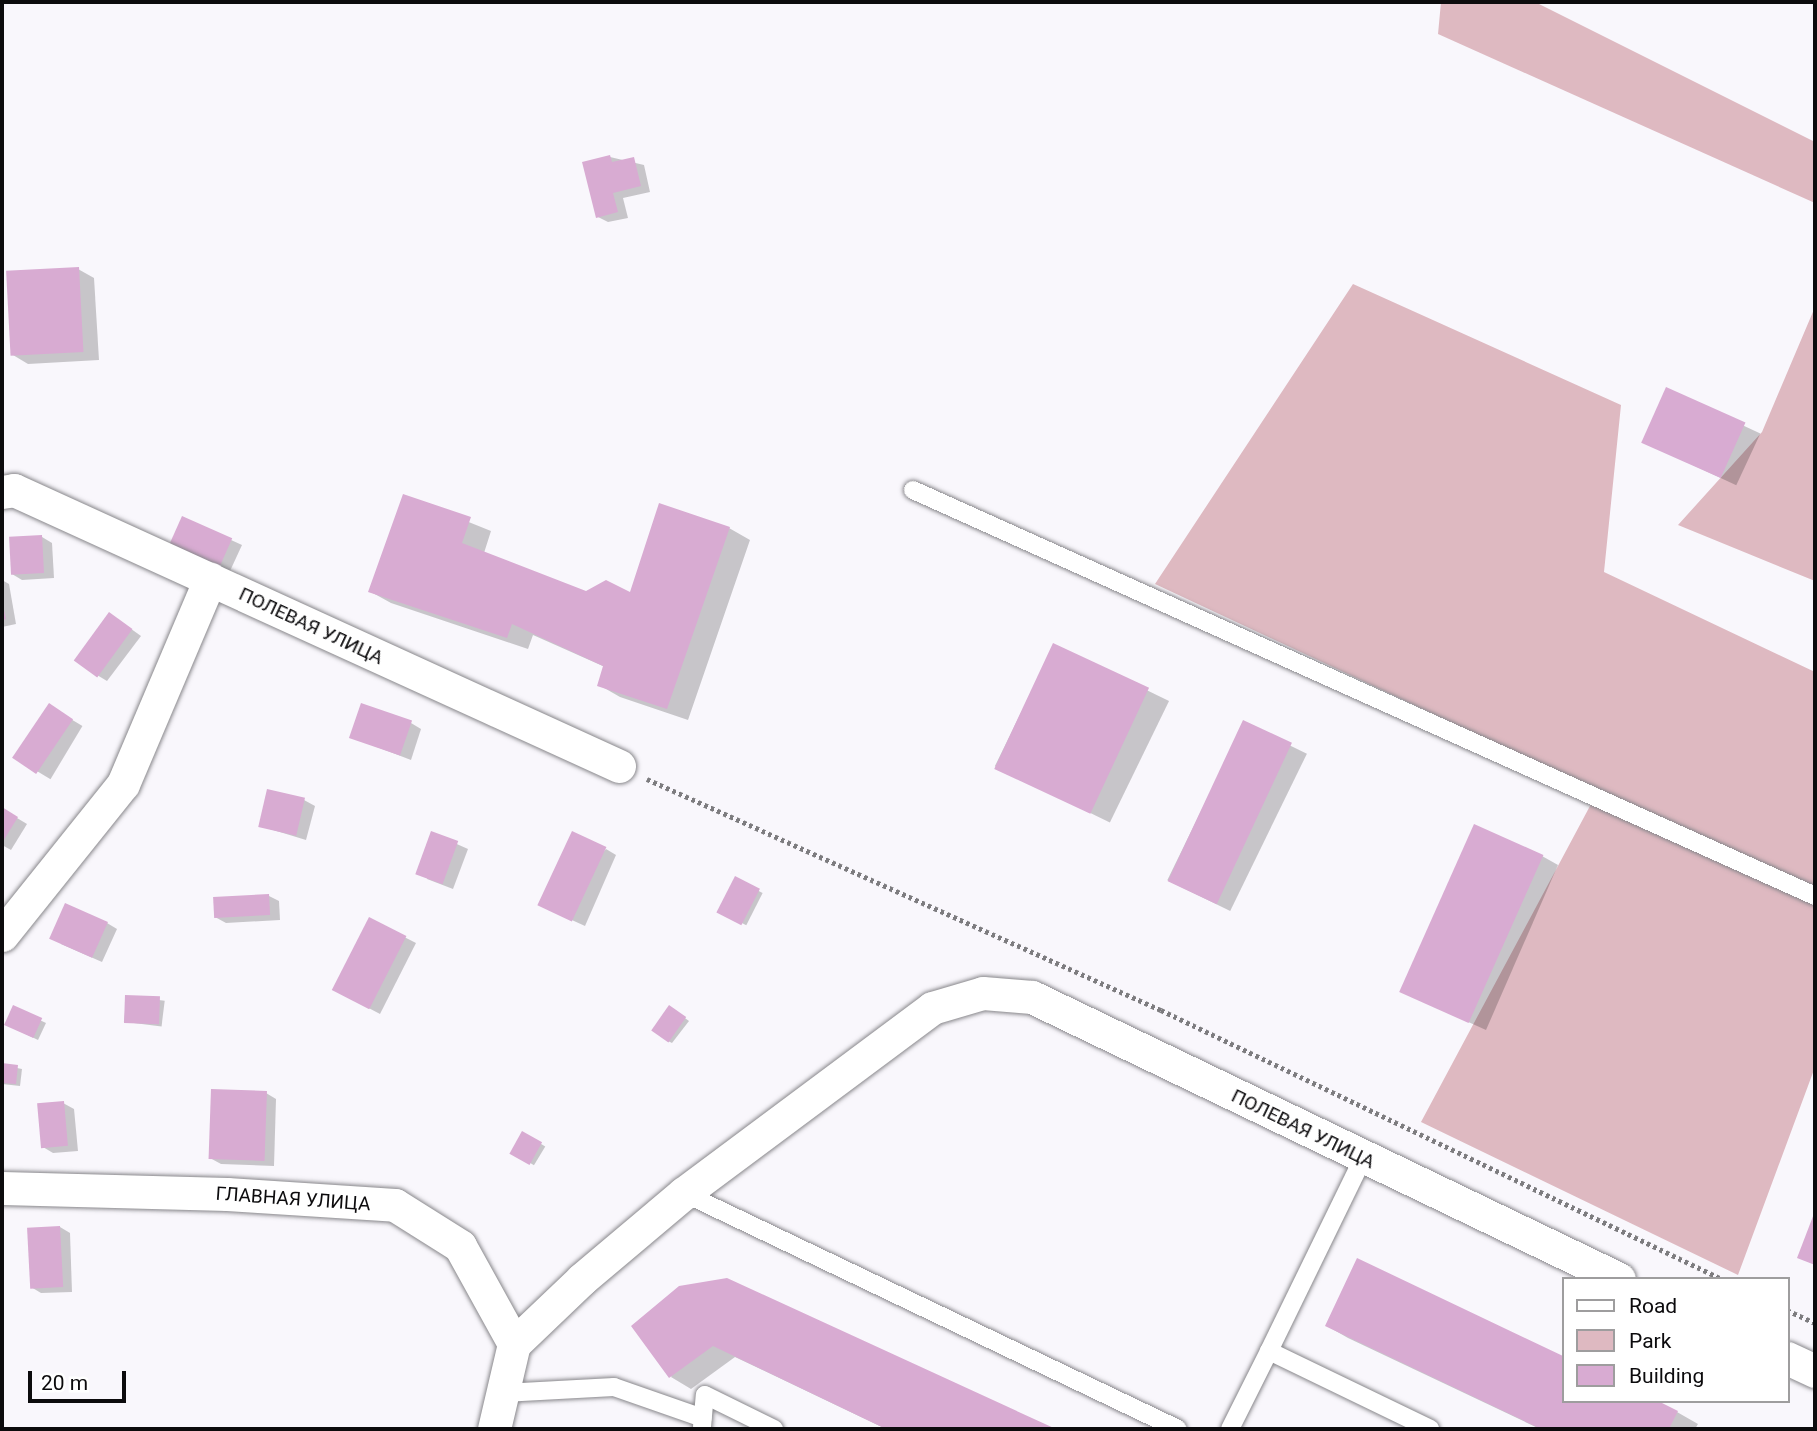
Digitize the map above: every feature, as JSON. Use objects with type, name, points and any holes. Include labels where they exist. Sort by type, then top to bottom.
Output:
[{"type":"street","name":"ПОЛЕВАЯ УЛИЦА","points":[[2,492],[14,490],[619,766]]},
{"type":"street","points":[[2,934],[123,784],[210,579]]},
{"type":"street","name":"ПОЛЕВАЯ УЛИЦА","points":[[684,1193],[932,1008],[983,993],[1032,997],[1615,1277]]},
{"type":"street","name":"ГЛАВНАЯ УЛИЦА","points":[[7,1182],[395,1205],[460,1246],[514,1344]]},
{"type":"street","points":[[494,1429],[514,1344],[684,1193]]},
{"type":"street","points":[[1789,1359],[1815,1371]]},
{"type":"lane","points":[[913,490],[1815,896]]},
{"type":"lane","points":[[1230,1429],[1363,1158]]},
{"type":"lane","points":[[684,1193],[1178,1429]]},
{"type":"lane","points":[[1269,1351],[1430,1429]]},
{"type":"lane","points":[[503,1393],[614,1387],[702,1424],[705,1395],[774,1429]]},
{"type":"path","points":[[619,766],[1161,1010],[1718,1277]]},
{"type":"path","points":[[1789,1311],[1815,1323]]},
{"type":"green space","points":[[1441,2],[1535,2],[1815,142],[1815,203],[1438,34]]},
{"type":"green space","points":[[1353,284],[1621,405],[1604,572],[1815,672],[1815,1067],[1738,1275],[1421,1122],[1598,791],[1155,584]]},
{"type":"green space","points":[[1815,307],[1815,581],[1678,525],[1762,432]]},
{"type":"building","points":[[610,155],[612,162],[634,157],[641,186],[613,193],[618,212],[596,218],[582,162]]},
{"type":"building","points":[[79,267],[83,352],[11,356],[6,271]]},
{"type":"building","points":[[1666,387],[1745,422],[1721,478],[1641,443]]},
{"type":"building","points":[[403,494],[471,517],[462,543],[586,591],[606,580],[630,592],[659,503],[730,527],[667,709],[597,686],[603,666],[512,624],[507,638],[368,592]]},
{"type":"building","points":[[182,516],[232,538],[219,568],[169,545]]},
{"type":"building","points":[[42,535],[44,573],[11,575],[9,537]]},
{"type":"building","points":[[2,602],[6,619],[2,620]]},
{"type":"building","points":[[109,612],[132,629],[97,678],[74,661]]},
{"type":"building","points":[[1053,643],[1149,688],[1090,814],[994,769]]},
{"type":"building","points":[[49,703],[73,719],[36,774],[12,758]]},
{"type":"building","points":[[361,703],[412,721],[400,756],[349,738]]},
{"type":"building","points":[[1243,720],[1292,743],[1217,904],[1168,881]]},
{"type":"building","points":[[267,789],[305,798],[296,836],[258,827]]},
{"type":"building","points":[[2,807],[18,817],[2,843]]},
{"type":"building","points":[[1474,824],[1543,855],[1469,1023],[1399,992]]},
{"type":"building","points":[[431,831],[458,841],[443,884],[415,874]]},
{"type":"building","points":[[572,831],[606,847],[572,921],[537,905]]},
{"type":"building","points":[[735,876],[760,889],[741,925],[716,913]]},
{"type":"building","points":[[269,894],[270,915],[214,918],[213,897]]},
{"type":"building","points":[[65,903],[108,922],[92,958],[49,939]]},
{"type":"building","points":[[369,917],[406,936],[369,1009],[332,990]]},
{"type":"building","points":[[125,995],[160,996],[159,1024],[124,1023]]},
{"type":"building","points":[[13,1005],[42,1018],[33,1038],[4,1025]]},
{"type":"building","points":[[669,1005],[686,1017],[668,1042],[651,1030]]},
{"type":"building","points":[[2,1063],[18,1065],[16,1084],[2,1083]]},
{"type":"building","points":[[211,1089],[267,1091],[265,1161],[209,1159]]},
{"type":"building","points":[[64,1101],[68,1146],[41,1148],[37,1103]]},
{"type":"building","points":[[522,1131],[542,1142],[530,1165],[509,1154]]},
{"type":"building","points":[[1815,1211],[1815,1265],[1797,1258]]},
{"type":"building","points":[[60,1226],[63,1287],[30,1289],[27,1228]]},
{"type":"building","points":[[1357,1258],[1562,1356],[1562,1403],[1662,1403],[1678,1411],[1669,1429],[1541,1429],[1325,1326]]},
{"type":"building","points":[[727,1278],[1056,1429],[886,1429],[713,1346],[669,1378],[631,1326],[679,1286]]}]
